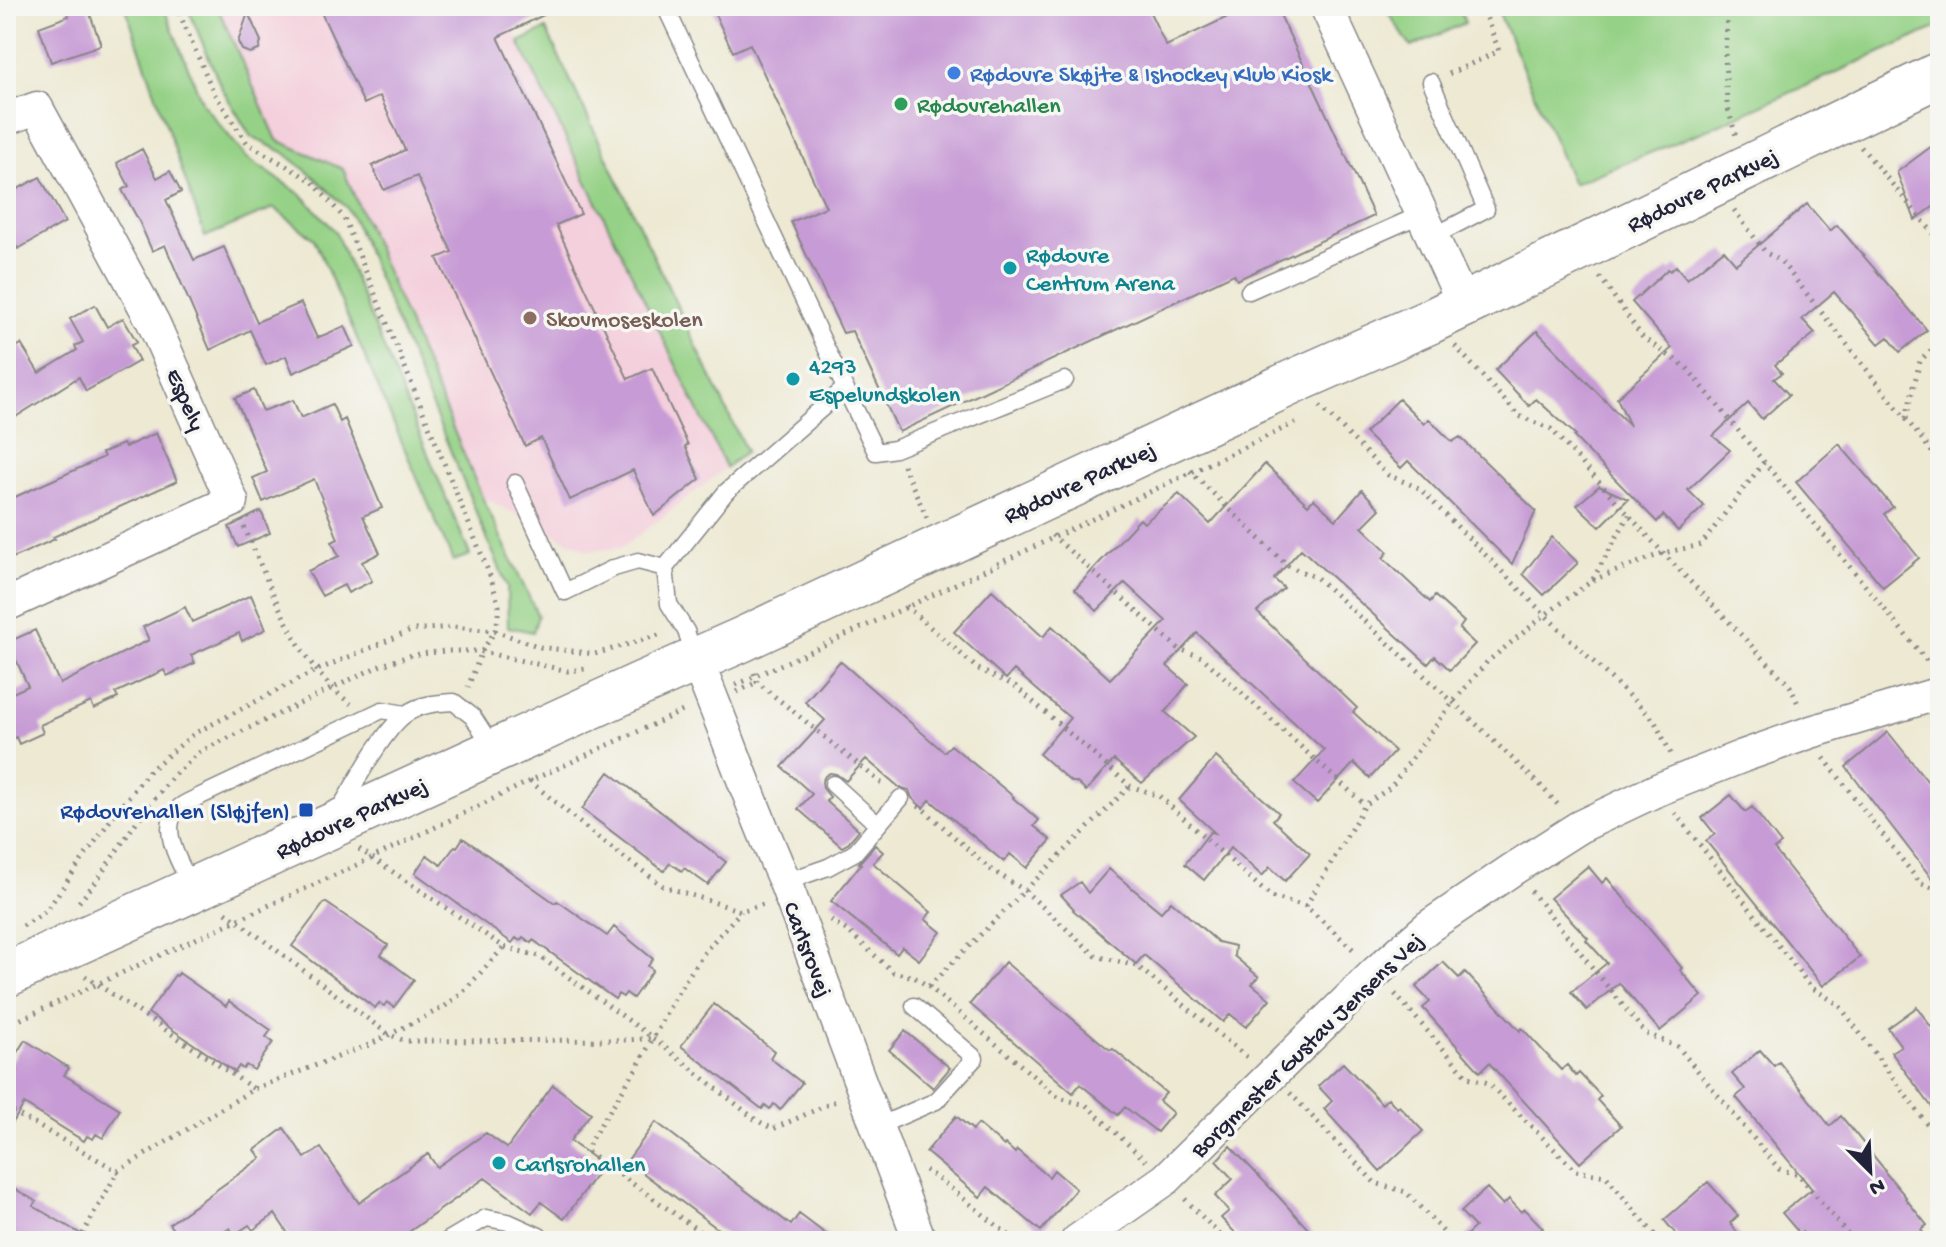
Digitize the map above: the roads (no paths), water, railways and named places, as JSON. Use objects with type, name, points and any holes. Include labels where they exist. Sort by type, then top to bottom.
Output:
[{"type":"street","points":[[1326,6],[1427,226],[1448,313]]},
{"type":"street","name":"Rødovre Parkvej","points":[[6,975],[1448,313],[1940,74]]},
{"type":"street","name":"Espely","points":[[6,119],[37,108],[153,322],[232,501],[6,605]]},
{"type":"street","name":"Carlsrovej","points":[[696,659],[920,1241]]},
{"type":"street","name":"Borgmester Gustav Jensens Vej","points":[[1077,1241],[1166,1179],[1376,972],[1428,927],[1513,869],[1579,827],[1670,785],[1938,683]]},
{"type":"lane","points":[[665,6],[876,452],[895,449],[1065,380]]},
{"type":"lane","points":[[1249,291],[1427,226],[1486,209],[1431,82]]},
{"type":"lane","points":[[696,659],[686,631],[669,604],[665,568],[726,492],[845,388]]},
{"type":"lane","points":[[515,483],[565,592],[614,568],[638,561],[665,568]]},
{"type":"lane","points":[[328,828],[387,735],[405,714],[425,704],[454,702],[460,706],[473,717],[495,751]]},
{"type":"lane","points":[[193,889],[171,843],[169,830],[175,811],[382,710],[405,714]]},
{"type":"lane","points":[[833,784],[878,825]]},
{"type":"lane","points":[[787,889],[854,853],[901,798]]},
{"type":"lane","points":[[876,1127],[936,1101],[975,1058],[914,1006]]},
{"type":"lane","points":[[447,1241],[486,1218],[508,1222],[539,1236],[540,1241]]},
{"type":"place","name":"Rødovre Skøjte & Ishockey Klub Kiosk","points":[[954,73]]},
{"type":"place","name":"Rødovrehallen","points":[[901,104]]},
{"type":"place","name":"Rødovre Centrum Arena","points":[[1010,268]]},
{"type":"place","name":"Skovmoseskolen","points":[[530,318]]},
{"type":"place","name":"4293 Espelundskolen","points":[[793,379]]},
{"type":"place","name":"Rødovrehallen (Sløjfen)","points":[[306,810]]},
{"type":"place","name":"Carlsrohallen","points":[[499,1163]]}]
